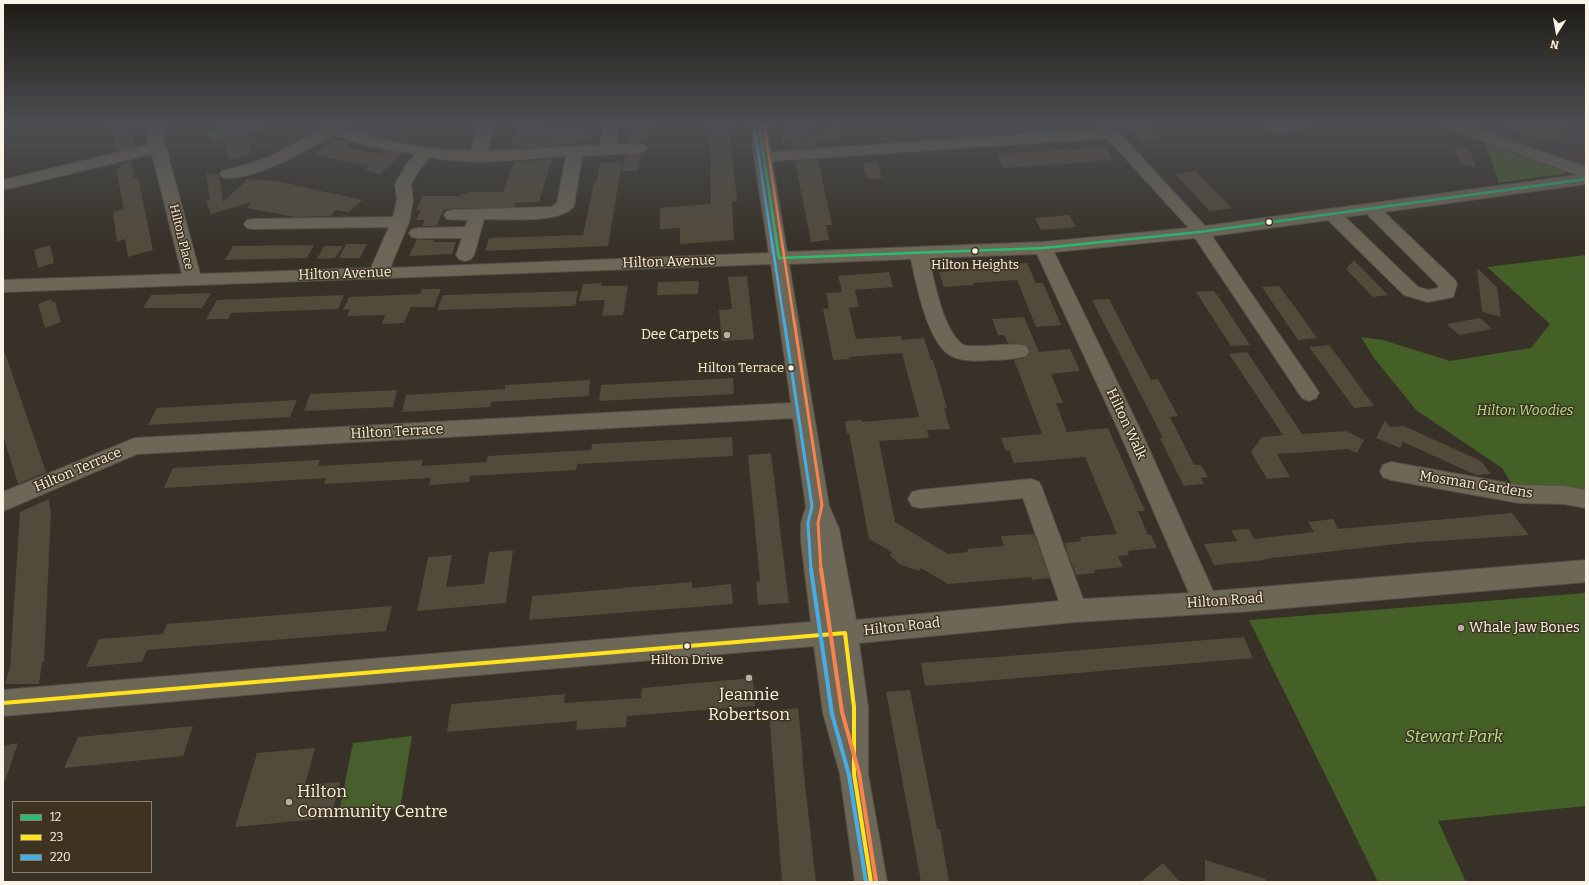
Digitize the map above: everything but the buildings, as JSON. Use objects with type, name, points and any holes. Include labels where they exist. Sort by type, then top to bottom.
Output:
[{"type":"street","points":[[3,185],[81,166]]},
{"type":"street","name":"Hilton Place","points":[[163,166],[192,279]]},
{"type":"street","points":[[228,174],[254,166]]},
{"type":"street","points":[[378,274],[400,222],[405,200],[403,184],[413,166]]},
{"type":"street","points":[[453,215],[554,212],[565,206],[572,166]]},
{"type":"street","points":[[764,166],[817,506],[812,523],[813,542],[835,633],[837,713],[854,774],[871,882]]},
{"type":"street","points":[[1142,166],[1195,224],[1309,393]]},
{"type":"street","points":[[1567,166],[1586,173]]},
{"type":"street","name":"Hilton Avenue","points":[[3,286],[378,274],[1043,248],[1199,232],[1586,179]]},
{"type":"street","points":[[1332,214],[1411,291],[1428,296],[1446,293],[1448,284],[1371,209]]},
{"type":"street","points":[[465,255],[477,215]]},
{"type":"street","points":[[253,224],[334,231],[400,222]]},
{"type":"street","points":[[418,233],[472,232]]},
{"type":"street","name":"Hilton Walk","points":[[1043,248],[1129,429],[1206,603]]},
{"type":"street","points":[[918,252],[931,300],[944,338],[955,350],[975,354],[1019,351]]},
{"type":"street","name":"Hilton Terrace","points":[[3,502],[135,446],[801,410]]},
{"type":"street","name":"Mosman Gardens","points":[[1391,471],[1519,494],[1564,495],[1586,499]]},
{"type":"street","points":[[920,499],[1031,488],[1075,611]]},
{"type":"street","name":"Hilton Road","points":[[3,703],[835,633],[1075,611],[1206,603],[1586,571]]},
{"type":"green space","points":[[1493,166],[1549,166],[1568,173],[1499,183]]},
{"type":"green space","name":"Hilton Woodies","points":[[1586,255],[1586,493],[1514,488],[1502,468],[1416,410],[1374,358],[1361,337],[1383,340],[1450,361],[1531,348],[1550,324],[1487,267]]},
{"type":"green space","name":"Stewart Park","points":[[1586,593],[1586,806],[1438,821],[1466,882],[1378,882],[1249,620]]},
{"type":"green space","points":[[412,736],[400,809],[338,817],[353,743]]},
{"type":"transit line","name":"220","points":[[760,166],[812,506],[808,523],[811,573],[832,714],[849,775],[866,882]]},
{"type":"transit line","name":"12","points":[[765,166],[779,258]]},
{"type":"transit line","points":[[770,166],[822,505],[818,523],[821,571],[842,712],[859,773],[876,881]]},
{"type":"transit line","name":"12","points":[[779,258],[1043,248],[1199,232],[1586,179]]},
{"type":"transit line","name":"23","points":[[3,703],[845,633],[854,707],[854,774],[871,882]]},
{"type":"place","name":"Hilton Heights","points":[[975,251]]},
{"type":"place","name":"Dee Carpets","points":[[727,335]]},
{"type":"place","name":"Hilton Terrace","points":[[791,368]]},
{"type":"place","name":"Whale Jaw Bones","points":[[1461,628]]},
{"type":"place","name":"Hilton Drive","points":[[687,646]]},
{"type":"place","name":"Jeannie Robertson","points":[[749,678]]},
{"type":"place","name":"Hilton Community Centre","points":[[289,802]]}]
